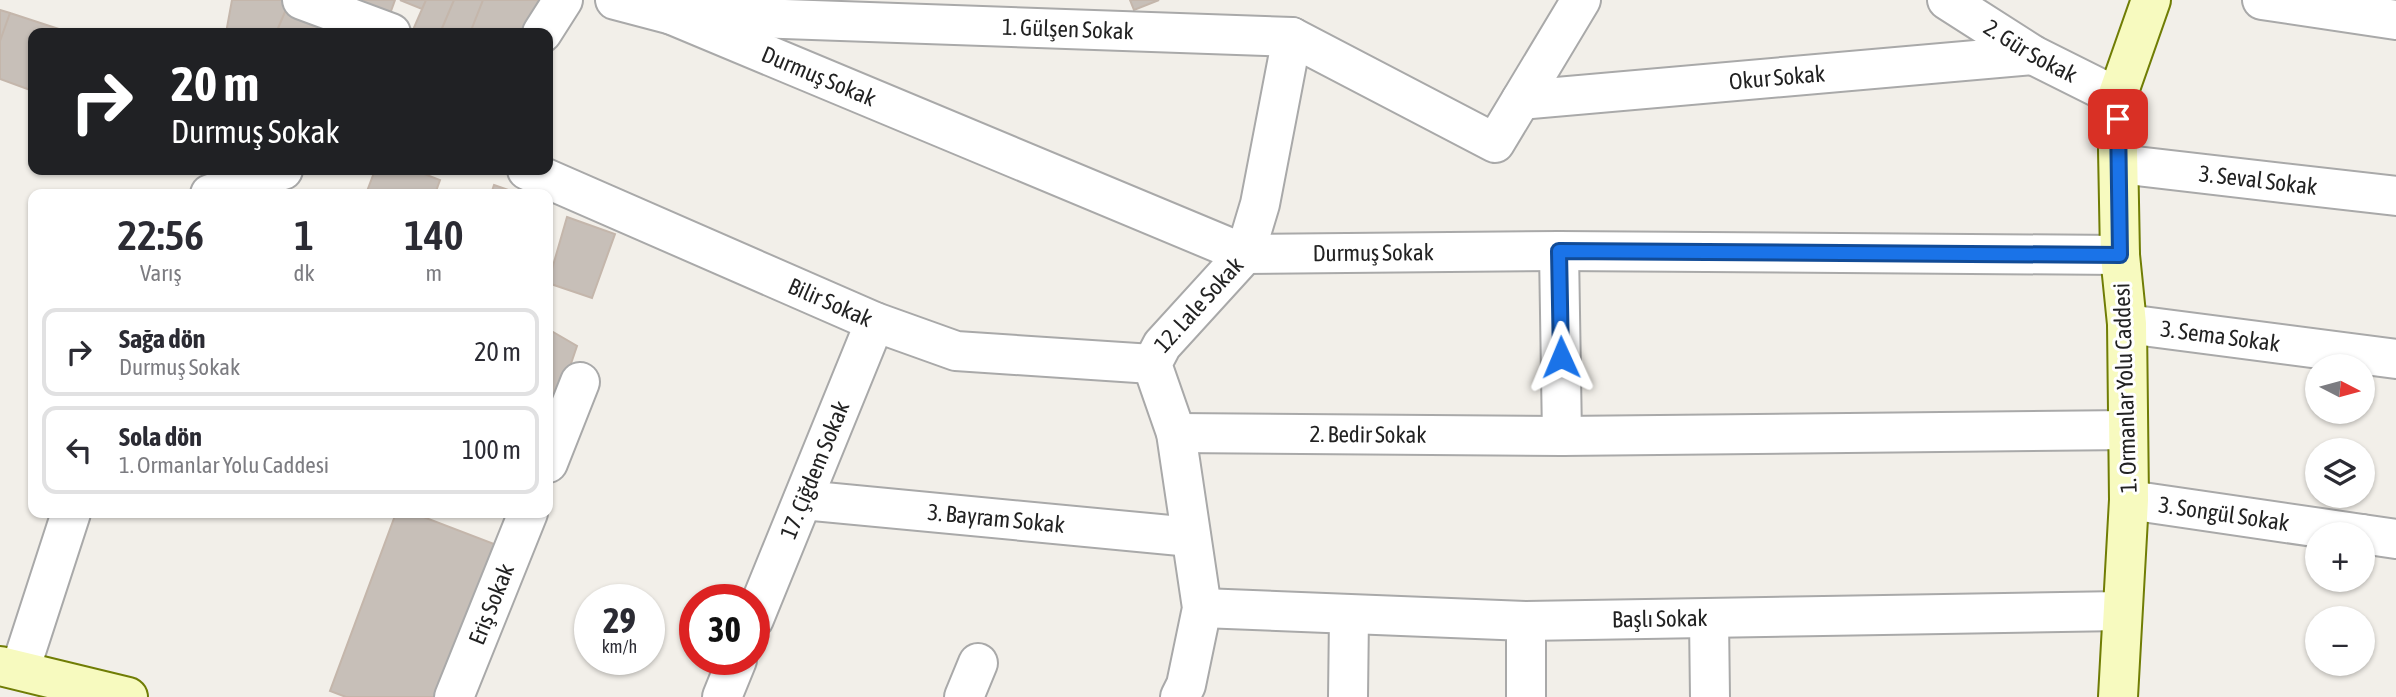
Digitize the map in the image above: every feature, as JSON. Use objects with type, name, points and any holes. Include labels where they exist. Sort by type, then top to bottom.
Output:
[{"type":"main road","name":"1. Ormanlar Yolu Caddesi","points":[[2118,697],[2129,500],[2127,324],[2120,255],[2117,97],[2151,0]]},
{"type":"main road","points":[[10,668],[128,697]]},
{"type":"street","points":[[302,0],[378,28]]},
{"type":"street","points":[[545,28],[563,0]]},
{"type":"street","name":"1. Gülşen Sokak","points":[[615,0],[672,15],[1292,37],[1495,143],[1521,100]]},
{"type":"street","points":[[1521,100],[1581,0]]},
{"type":"street","name":"2. Gür Sokak","points":[[1947,0],[2033,55],[2117,97]]},
{"type":"street","points":[[2262,0],[2396,20]]},
{"type":"street","name":"Durmuş Sokak","points":[[672,15],[1245,254],[1559,251],[2120,255]]},
{"type":"street","name":"12. Lale Sokak","points":[[1180,697],[1186,685],[1202,608],[1176,433],[1152,364],[1162,345],[1245,254],[1260,204],[1292,37]]},
{"type":"street","name":"Okur Sokak","points":[[1521,100],[2033,55]]},
{"type":"street","name":"3. Seval Sokak","points":[[2119,164],[2396,196]]},
{"type":"street","points":[[225,189],[268,175]]},
{"type":"street","name":"Bilir Sokak","points":[[538,175],[875,322],[956,351],[1152,364]]},
{"type":"street","points":[[1559,251],[1562,436]]},
{"type":"street","name":"17. Çiğdem Sokak","points":[[768,584],[875,322]]},
{"type":"street","name":"3. Sema Sokak","points":[[2127,324],[2396,359]]},
{"type":"street","points":[[553,450],[580,382]]},
{"type":"street","name":"2. Bedir Sokak","points":[[1176,433],[1562,436],[2128,430]]},
{"type":"street","name":"3. Bayram Sokak","points":[[803,500],[1191,537]]},
{"type":"street","name":"3. Songül Sokak","points":[[2129,500],[2305,526]]},
{"type":"street","points":[[10,668],[69,518]]},
{"type":"street","name":"Eriş Sokak","points":[[454,697],[526,518]]},
{"type":"street","name":"3. Songül Sokak","points":[[2375,536],[2396,539]]},
{"type":"street","name":"Başlı Sokak","points":[[1202,608],[1525,621],[2121,611]]},
{"type":"street","points":[[1348,697],[1349,616]]},
{"type":"street","points":[[1709,619],[1710,697]]},
{"type":"street","points":[[1525,621],[1526,697]]},
{"type":"street","points":[[722,697],[731,675]]},
{"type":"building","points":[[232,0],[290,0],[278,28],[227,28]]},
{"type":"building","points":[[290,0],[334,23],[332,28],[278,28]]},
{"type":"building","points":[[333,0],[395,0],[386,25]]},
{"type":"building","points":[[400,0],[426,0],[422,9]]},
{"type":"building","points":[[426,0],[454,0],[442,28],[414,28]]},
{"type":"building","points":[[454,0],[483,0],[472,28],[442,28]]},
{"type":"building","points":[[483,0],[536,0],[547,4],[532,28],[472,28]]},
{"type":"building","points":[[1130,0],[1159,0],[1134,10]]},
{"type":"building","points":[[0,10],[10,13],[0,41]]},
{"type":"building","points":[[10,13],[56,28],[28,28],[28,89],[0,79],[0,41]]},
{"type":"building","points":[[373,175],[427,175],[440,180],[437,189],[368,189]]},
{"type":"building","points":[[567,217],[615,234],[592,298],[553,285],[553,266]]},
{"type":"building","points":[[553,332],[577,346],[559,399],[553,397]]},
{"type":"building","points":[[394,518],[426,518],[502,547],[444,697],[346,697],[330,691]]},
{"type":"route","points":[[1561,357],[1559,251],[2120,255],[2118,119]]}]
